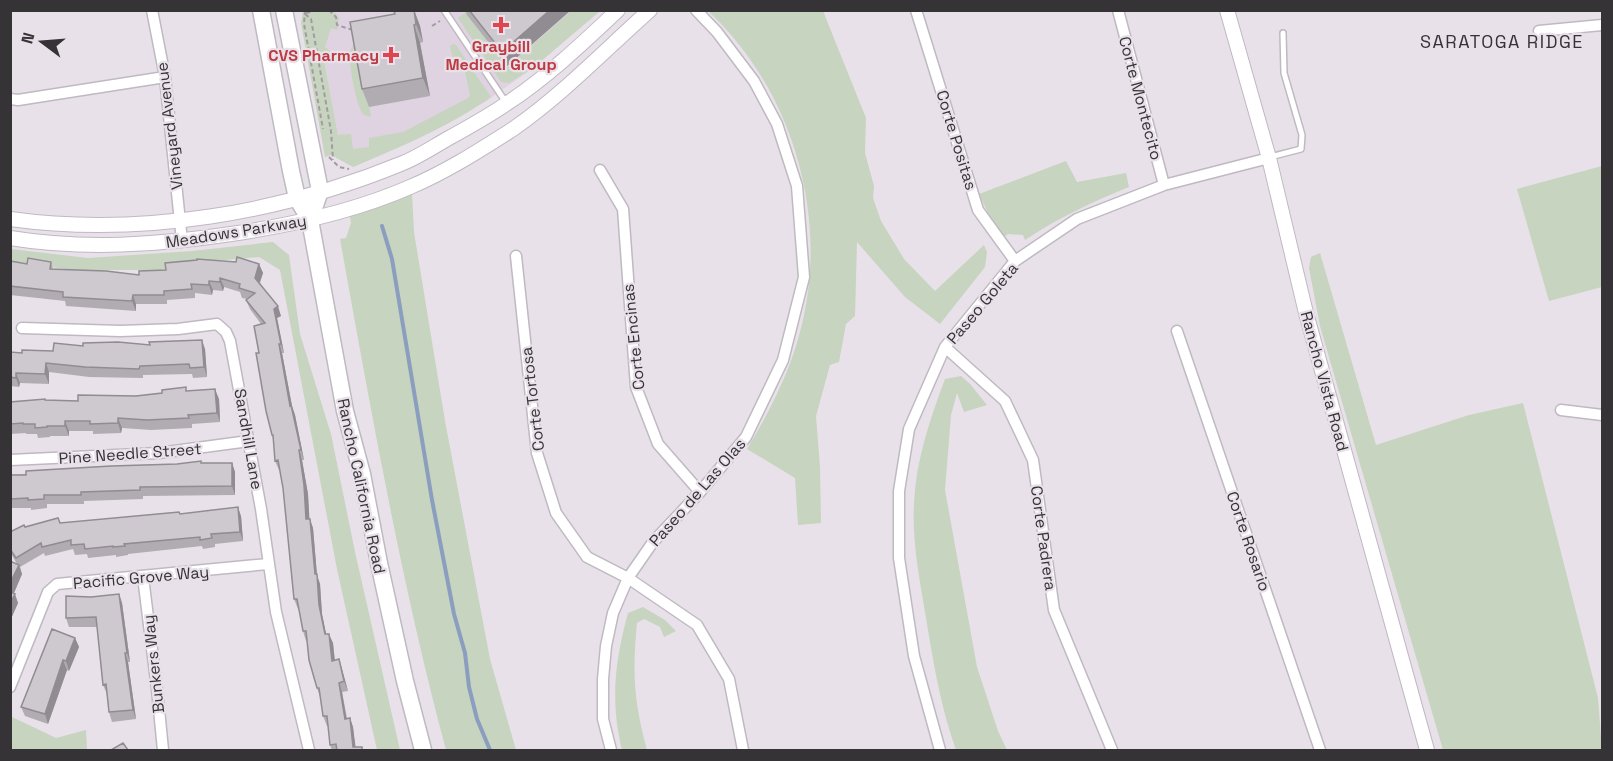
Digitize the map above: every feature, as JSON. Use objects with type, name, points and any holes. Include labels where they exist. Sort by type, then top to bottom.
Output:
[{"type":"main road","name":"Rancho California Road","points":[[261,10],[297,198],[310,220],[345,411],[362,474],[405,681],[423,750]]},
{"type":"main road","points":[[284,10],[320,191]]},
{"type":"main road","name":"Meadows Parkway","points":[[10,219],[63,225],[141,225],[180,220],[277,204],[405,163],[507,104],[550,70],[618,10]]},
{"type":"main road","name":"Meadows Parkway","points":[[10,238],[93,245],[182,241],[310,220],[408,188],[435,176],[479,150],[542,107],[650,10]]},
{"type":"main road","name":"Rancho Vista Road","points":[[1227,10],[1269,158],[1309,324],[1427,750]]},
{"type":"main road","name":"Rancho California Road","points":[[310,220],[320,191]]},
{"type":"street","name":"Vineyard Avenue","points":[[152,10],[165,77],[182,241]]},
{"type":"street","name":"Paseo de Las Olas","points":[[611,750],[603,719],[603,679],[606,646],[613,614],[628,578],[653,542],[700,492],[746,437],[783,360],[804,277],[797,186],[777,123],[754,81],[717,32],[696,10]]},
{"type":"street","name":"Corte Positas","points":[[916,10],[978,210],[1015,261]]},
{"type":"street","name":"Corte Montecito","points":[[1118,10],[1164,185]]},
{"type":"street","points":[[1539,31],[1602,24]]},
{"type":"street","points":[[10,99],[165,77]]},
{"type":"street","name":"Paseo Goleta","points":[[940,750],[914,656],[899,558],[899,491],[909,429],[945,347],[1015,261],[1077,219],[1164,185],[1269,158]]},
{"type":"street","name":"Corte Encinas","points":[[600,170],[623,209],[636,387],[658,444],[700,492]]},
{"type":"street","name":"Corte Tortosa","points":[[516,256],[537,453],[556,513],[587,557],[628,578],[697,625],[729,679],[743,750]]},
{"type":"street","name":"Sandhill Lane","points":[[22,328],[120,331],[177,329],[217,324],[226,332],[230,341],[249,441],[276,612],[309,750]]},
{"type":"street","name":"Corte Rosario","points":[[1178,331],[1320,750]]},
{"type":"street","name":"Corte Padrera","points":[[945,347],[1005,401],[1033,460],[1054,610],[1112,750]]},
{"type":"street","points":[[1561,410],[1602,415]]},
{"type":"street","name":"Pine Needle Street","points":[[10,460],[159,453],[249,441]]},
{"type":"street","name":"Pacific Grove Way","points":[[10,687],[48,592],[57,584],[268,564]]},
{"type":"street","name":"Bunkers Way","points":[[143,577],[163,750]]},
{"type":"lane","points":[[444,10],[507,104]]},
{"type":"lane","points":[[1269,158],[1301,149],[1302,135],[1284,73],[1283,33]]},
{"type":"path","points":[[305,12],[318,10]]},
{"type":"path","points":[[329,10],[336,17],[337,25],[358,32]]},
{"type":"path","points":[[305,12],[304,24],[320,102],[323,135]]},
{"type":"path","points":[[305,12],[310,19],[331,131],[333,162]]},
{"type":"path","points":[[327,156],[339,167],[354,170]]},
{"type":"shaded area","points":[[315,11],[600,11],[533,68],[485,102],[408,143],[353,167],[338,136]]},
{"type":"green space","points":[[306,10],[333,11],[339,18],[337,30],[331,28],[325,47],[331,52],[323,55],[338,135],[351,134],[353,149],[369,147],[369,138],[403,132],[468,98],[470,95],[462,58],[453,59],[450,46],[453,44],[456,45],[491,97],[441,127],[353,167],[331,155],[325,157],[301,23],[303,12]]},
{"type":"green space","points":[[467,11],[508,66],[571,11],[600,11],[533,68],[509,83],[501,82],[458,18]]},
{"type":"green space","points":[[708,11],[823,11],[866,118],[865,153],[874,186],[873,198],[881,221],[904,259],[935,291],[984,245],[987,252],[985,267],[940,324],[905,297],[857,242],[855,316],[846,324],[839,362],[830,365],[816,416],[821,523],[798,525],[795,478],[747,449],[779,389],[798,340],[809,282],[810,239],[806,196],[796,155],[781,115],[762,77],[737,42]]},
{"type":"green space","points":[[357,40],[371,117],[364,115],[361,111],[354,86],[350,53]]},
{"type":"green space","points":[[1066,161],[1077,182],[1126,173],[1129,187],[1075,211],[1025,240],[1023,235],[1008,234],[1004,237],[979,194]]},
{"type":"green space","points":[[1602,166],[1602,287],[1549,301],[1517,189]]},
{"type":"green space","points":[[412,193],[414,232],[445,421],[490,659],[516,750],[446,750],[415,623],[375,432],[340,239],[346,238],[351,223],[350,216]]},
{"type":"green space","points":[[273,242],[289,255],[300,334],[331,434],[400,750],[377,750],[337,569],[280,270],[259,257],[169,265],[165,270],[75,270],[11,262],[11,249],[88,258],[192,251]]},
{"type":"green space","points":[[1320,253],[1376,445],[1469,415],[1523,403],[1598,698],[1602,750],[1443,750],[1320,326],[1309,268],[1311,257]]},
{"type":"green space","points":[[961,376],[987,405],[964,412],[957,393],[951,415],[945,490],[977,667],[998,731],[1007,750],[956,750],[938,682],[916,558],[914,503],[921,455],[945,379]]},
{"type":"green space","points":[[643,607],[665,620],[676,631],[664,637],[660,627],[644,619],[637,623],[635,687],[647,750],[622,750],[615,698],[617,665],[628,613]]},
{"type":"green space","points":[[10,716],[56,738],[86,730],[87,750],[11,750]]},
{"type":"building","name":"CVS Pharmacy","points":[[414,10],[416,24],[414,25],[423,78],[362,89],[350,22],[395,14],[394,11]]},
{"type":"building","points":[[469,10],[550,10],[502,52]]},
{"type":"building","points":[[237,257],[259,264],[255,278],[278,306],[274,309],[290,406],[301,450],[299,450],[306,519],[310,519],[319,605],[325,634],[329,634],[332,661],[339,659],[344,681],[339,683],[345,719],[350,718],[353,747],[362,747],[362,750],[337,750],[336,744],[330,745],[327,716],[323,716],[319,688],[317,688],[309,660],[306,631],[303,631],[297,599],[294,599],[283,488],[278,460],[275,461],[273,435],[266,411],[256,353],[259,353],[254,326],[265,323],[246,300],[255,293],[239,288],[240,284],[220,278],[220,282],[209,281],[209,285],[191,284],[192,289],[164,291],[164,295],[133,295],[132,301],[63,297],[63,292],[10,286],[10,261],[27,264],[28,258],[51,262],[50,269],[139,275],[139,271],[166,270],[165,263],[197,259],[236,262]]},
{"type":"building","points":[[202,340],[204,367],[190,368],[189,364],[140,366],[139,369],[46,363],[45,374],[16,373],[16,378],[10,377],[10,352],[53,351],[54,343],[83,346],[83,343],[118,342],[150,345],[149,342]]},
{"type":"building","points":[[186,387],[186,391],[215,389],[217,413],[188,415],[189,418],[147,420],[118,418],[118,423],[90,424],[90,421],[65,421],[65,426],[35,428],[35,424],[10,424],[10,402],[45,399],[78,401],[78,395],[136,396]]},
{"type":"building","points":[[201,461],[201,463],[232,463],[232,486],[140,487],[140,490],[81,492],[81,495],[44,495],[44,499],[10,499],[10,475],[26,475],[26,471]]},
{"type":"building","points":[[238,507],[240,532],[211,534],[212,538],[200,540],[200,537],[85,549],[84,544],[71,545],[71,540],[42,547],[41,543],[16,558],[10,549],[10,532],[24,525],[25,527],[58,518],[60,523]]},
{"type":"building","points":[[10,561],[19,565],[10,583]]},
{"type":"building","points":[[10,592],[15,594],[10,603]]},
{"type":"building","points":[[119,594],[133,710],[109,712],[106,684],[103,685],[96,617],[66,618],[66,596],[91,597]]},
{"type":"building","points":[[52,629],[75,638],[66,661],[63,660],[45,714],[21,707]]},
{"type":"building","points":[[123,743],[128,750],[111,750]]},
{"type":"waterway","points":[[382,226],[392,259],[432,500],[454,614],[465,653],[469,687],[477,719],[490,750]]},
{"type":"place","name":"Graybill Medical Group","points":[[501,25]]},
{"type":"place","name":"CVS Pharmacy","points":[[391,55]]},
{"type":"district","name":"SARATOGA RIDGE","points":[[1502,42]]}]
